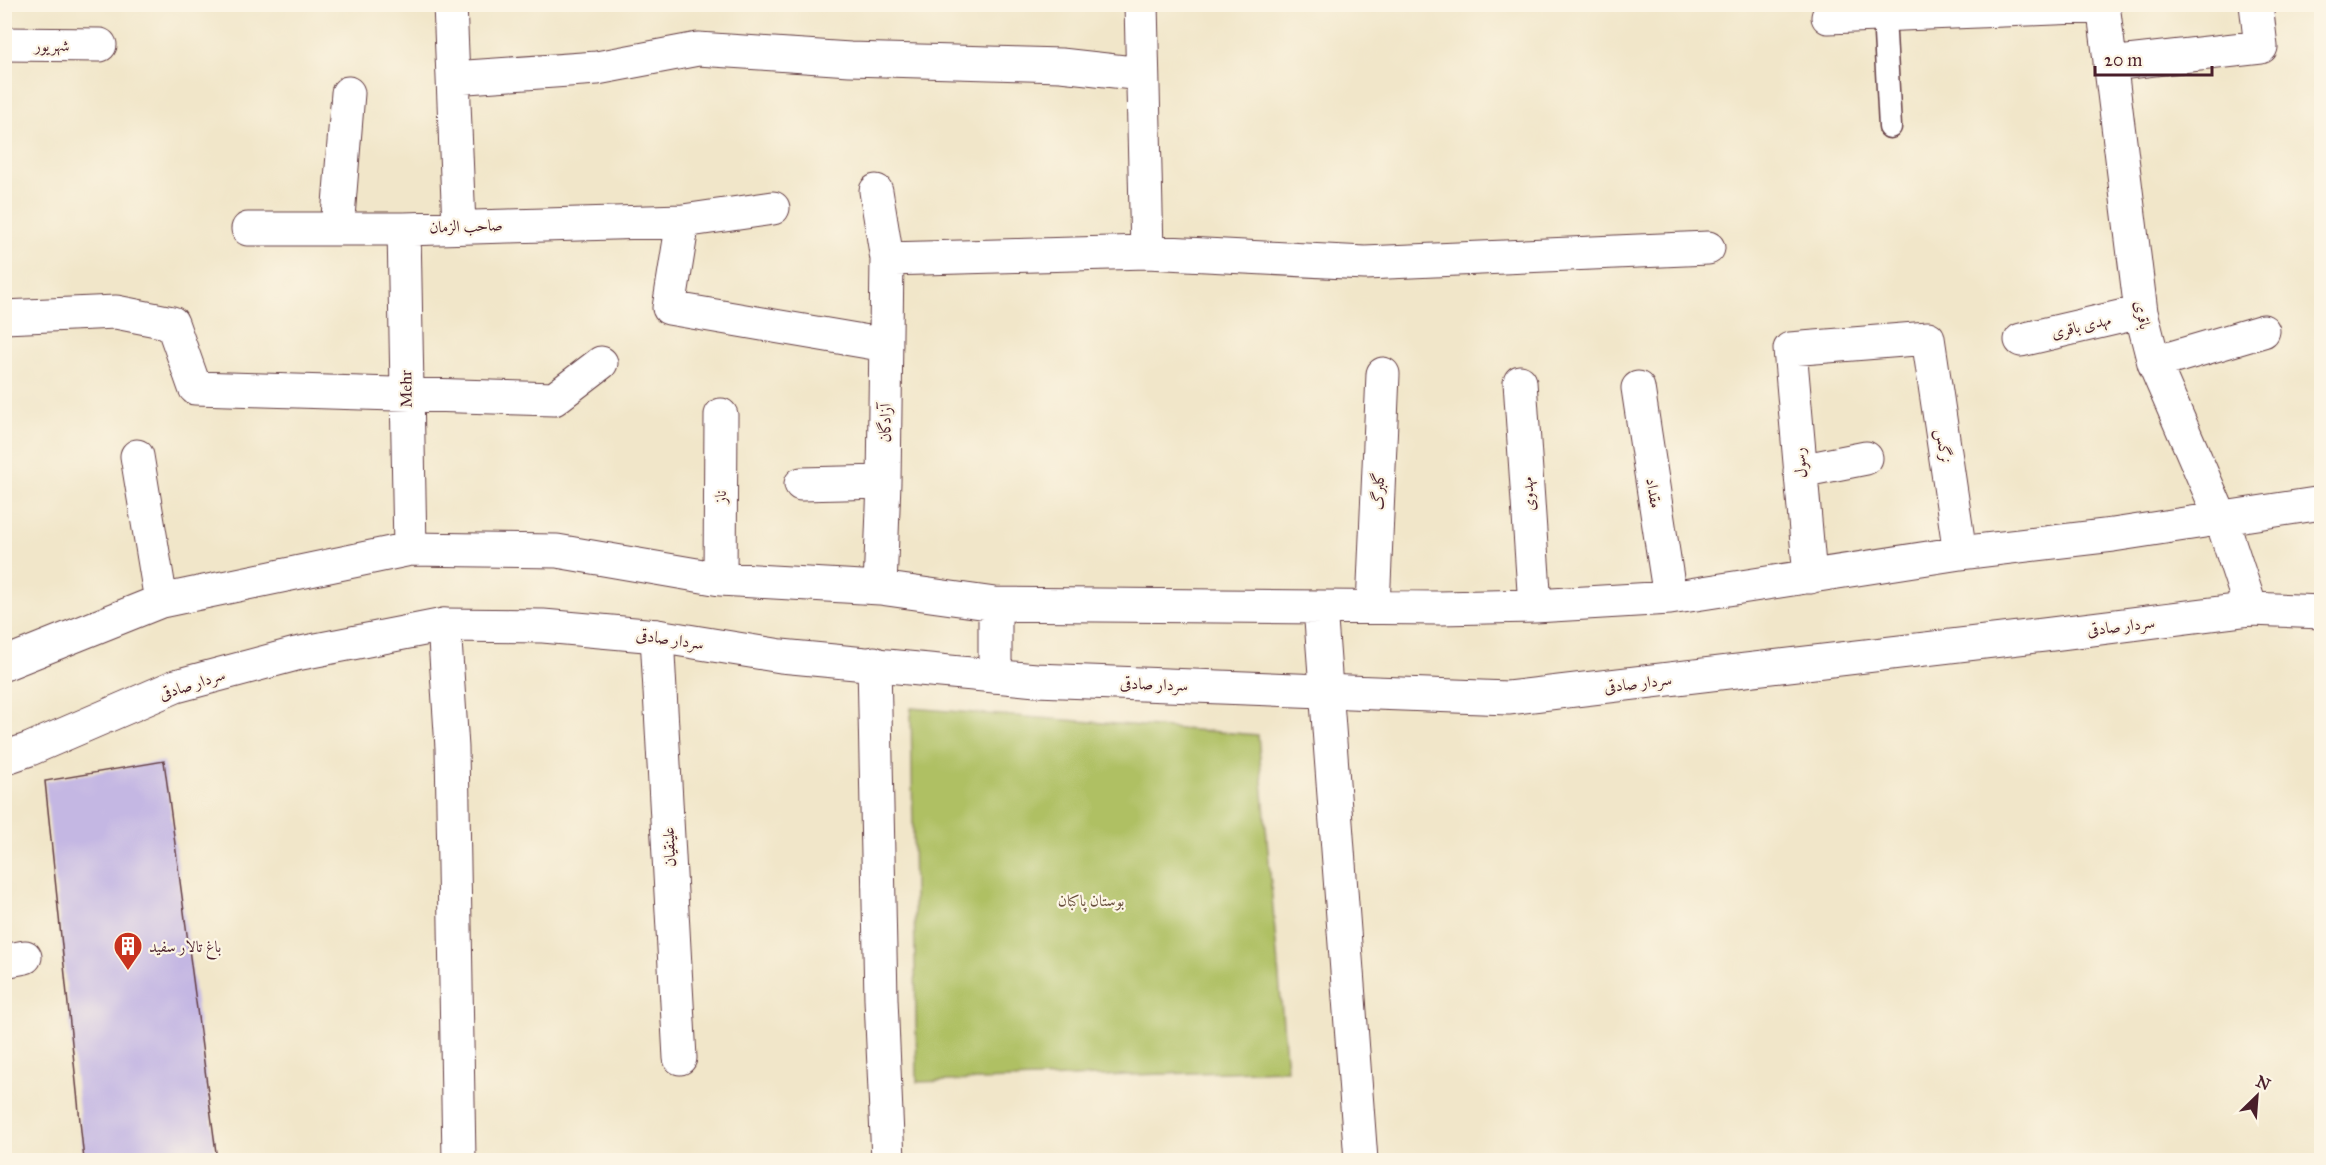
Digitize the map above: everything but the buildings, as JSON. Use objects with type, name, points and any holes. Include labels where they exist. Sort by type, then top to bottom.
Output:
[{"type":"street","points":[[450,4],[459,226]]},
{"type":"street","points":[[1141,4],[1147,252]]},
{"type":"street","points":[[2110,63],[2260,47],[2256,4]]},
{"type":"street","points":[[1828,17],[2103,5]]},
{"type":"street","name":"باقری","points":[[2103,5],[2141,312],[2154,363],[2221,518],[2251,609]]},
{"type":"street","name":"شهریور","points":[[4,44],[99,45]]},
{"type":"street","points":[[453,78],[597,68],[698,49],[850,59],[1061,65],[1142,74]]},
{"type":"street","points":[[337,229],[348,93]]},
{"type":"street","name":"آزادگان","points":[[876,191],[887,259],[880,588]]},
{"type":"street","name":"صاحب الزمان","points":[[248,229],[404,229],[683,221],[773,208]]},
{"type":"street","points":[[683,221],[669,308],[886,345]]},
{"type":"street","name":"Mehr","points":[[404,229],[410,549]]},
{"type":"street","points":[[887,259],[1147,252],[1365,263],[1708,248]]},
{"type":"street","points":[[4,317],[116,312],[172,323],[195,388],[554,399],[601,363]]},
{"type":"street","name":"مهدی باقری","points":[[2021,340],[2141,312]]},
{"type":"street","points":[[2154,363],[2263,331]]},
{"type":"street","name":"رسول","points":[[1810,577],[1790,349],[1928,338]]},
{"type":"street","name":"نرگس","points":[[1928,338],[1960,553]]},
{"type":"street","name":"گلبرگ","points":[[1373,607],[1383,374]]},
{"type":"street","name":"مهدوی","points":[[1520,382],[1535,606]]},
{"type":"street","name":"مقداد","points":[[1638,388],[1670,598]]},
{"type":"street","name":"ناز","points":[[720,579],[721,415]]},
{"type":"street","points":[[137,456],[161,601]]},
{"type":"street","points":[[1800,471],[1866,458]]},
{"type":"street","points":[[801,484],[884,482]]},
{"type":"street","points":[[4,664],[161,601],[410,549],[557,552],[720,579],[880,588],[995,603],[1320,607],[1535,606],[1670,598],[1960,553],[2113,535],[2322,503]]},
{"type":"street","points":[[995,603],[995,676]]},
{"type":"street","points":[[1320,607],[1361,1161]]},
{"type":"street","name":"سردار صادقی","points":[[4,758],[176,686],[296,654],[444,625],[543,626],[657,636],[782,656],[1036,680],[1508,698],[2251,609],[2322,612]]},
{"type":"street","points":[[444,625],[452,748],[459,1161]]},
{"type":"street","name":"علینقیان","points":[[657,636],[680,1058]]},
{"type":"street","points":[[874,663],[881,999],[888,1161]]},
{"type":"lane","points":[[1884,15],[1890,127]]},
{"type":"green space","name":"بوستان پاکبان","points":[[911,708],[1258,735],[1287,1070],[917,1082]]},
{"type":"place","name":"باغ تالار سفید","points":[[128,972]]}]
